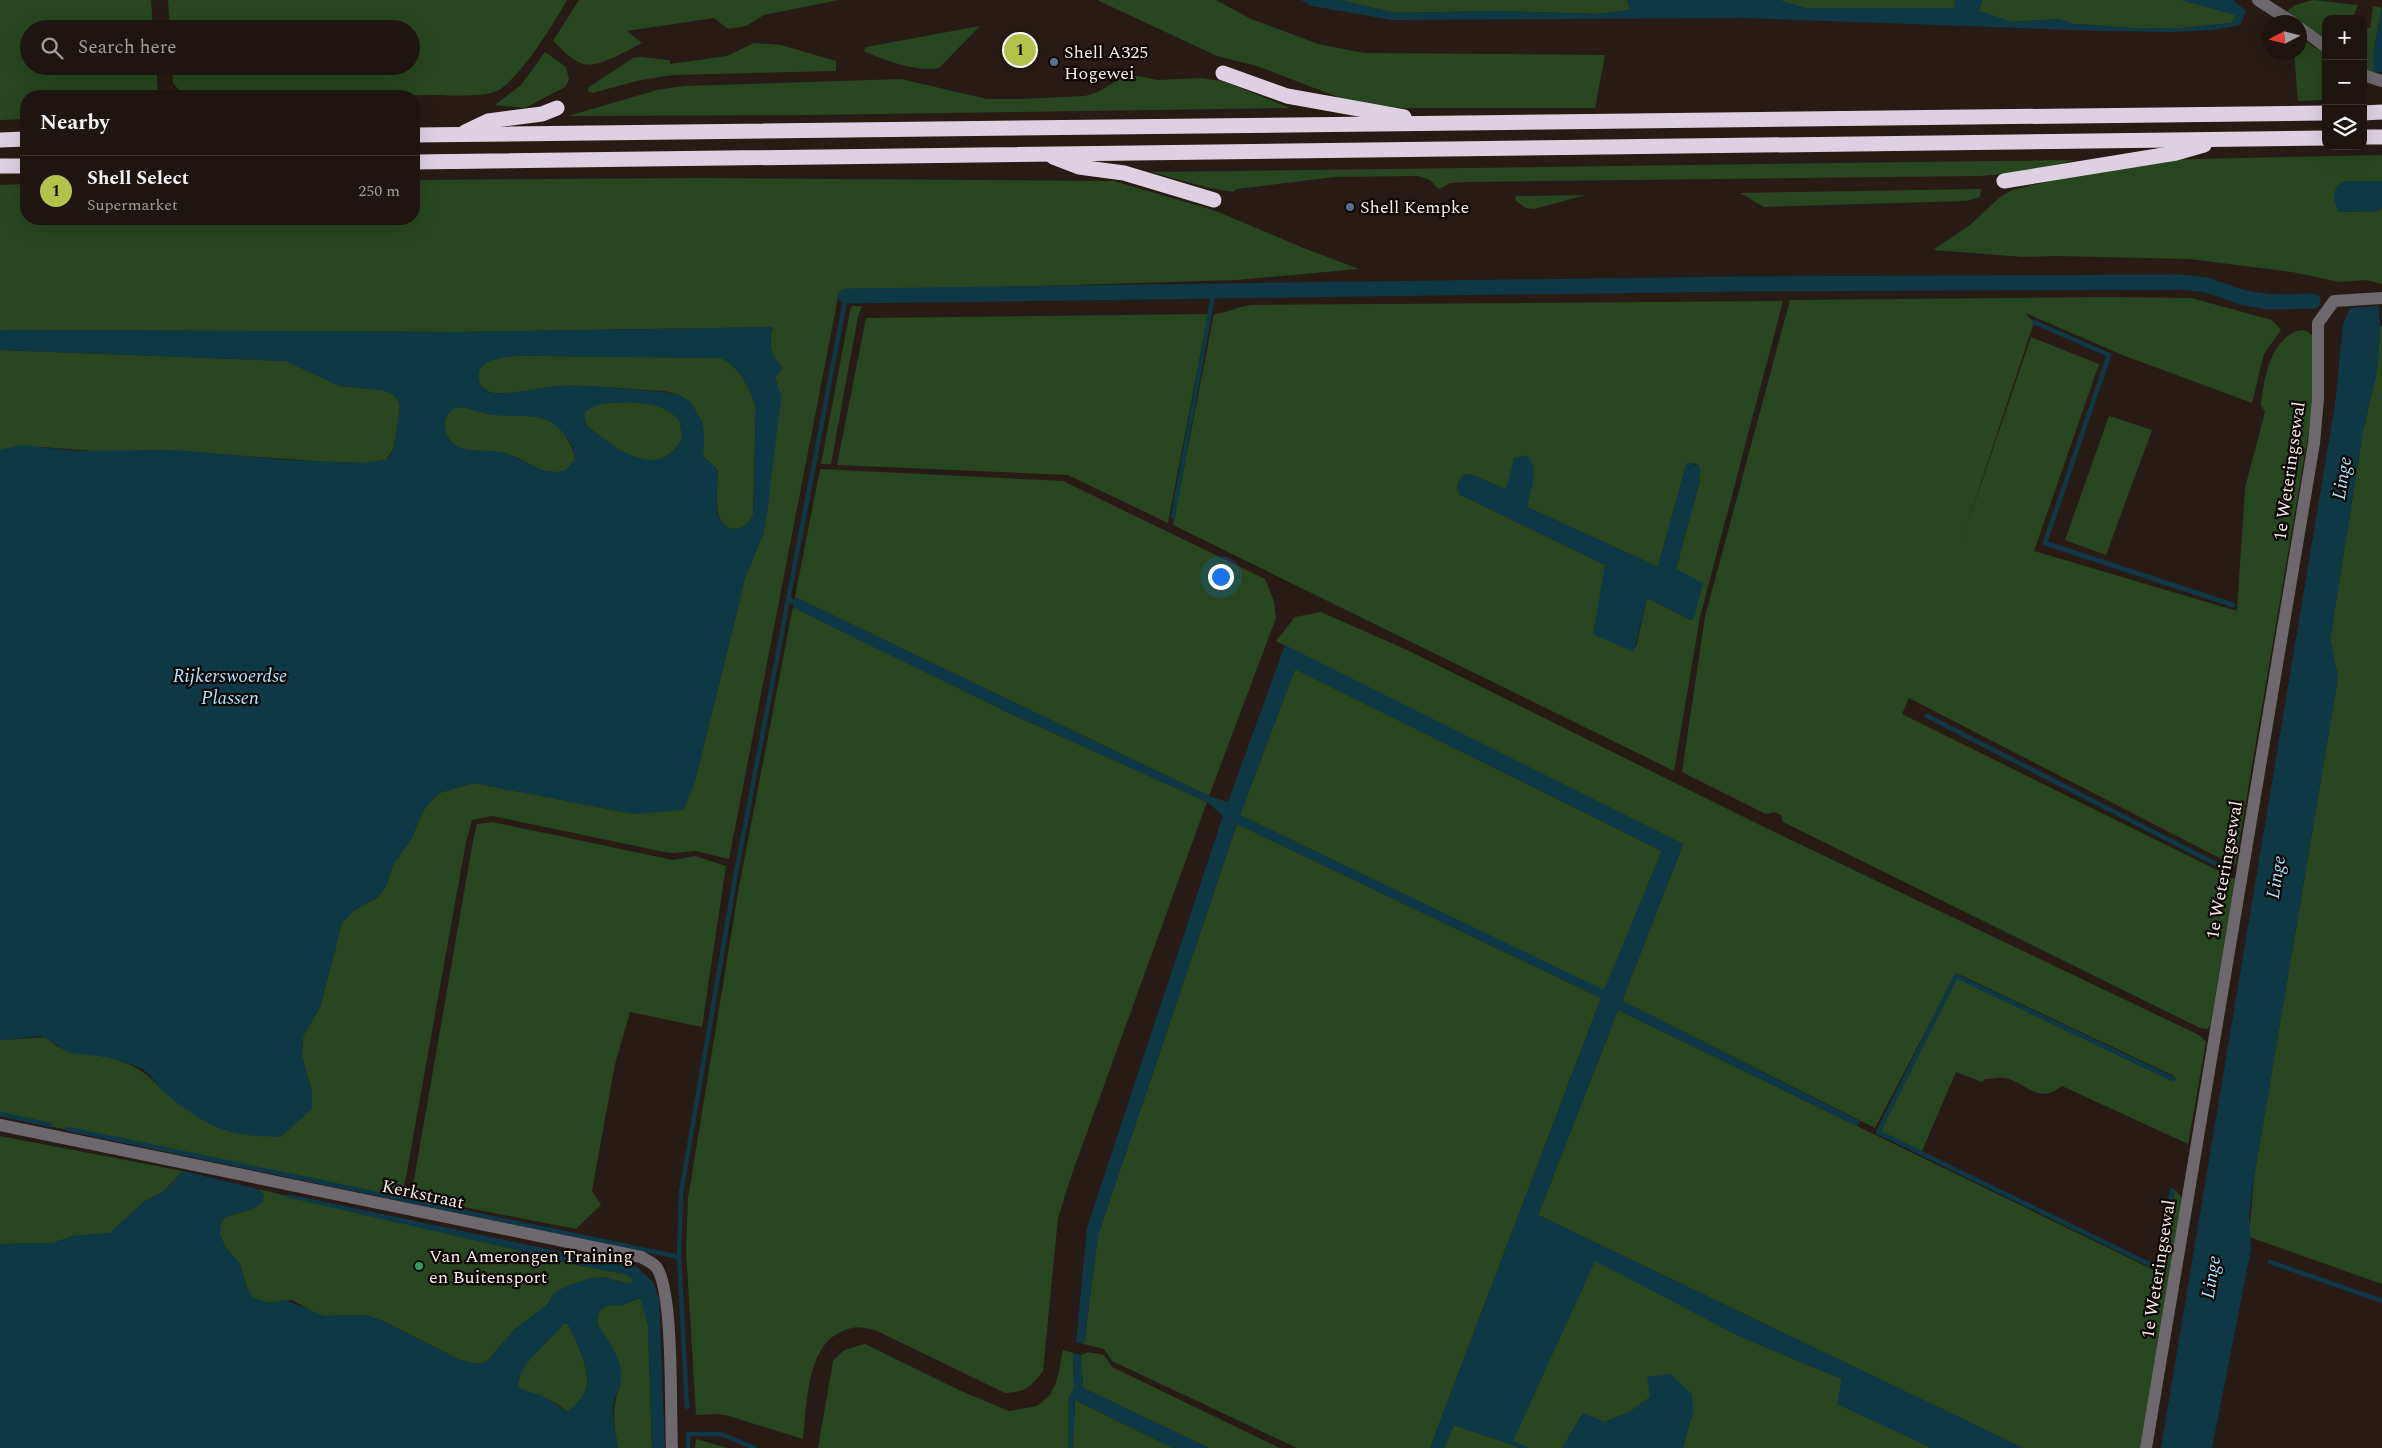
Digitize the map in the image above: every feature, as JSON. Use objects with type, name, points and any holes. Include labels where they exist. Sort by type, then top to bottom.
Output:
[{"type":"highway","points":[[1223,73],[1287,96],[1437,123]]},
{"type":"highway","points":[[461,134],[488,121],[542,114],[557,108]]},
{"type":"highway","points":[[2367,112],[2382,112]]},
{"type":"highway","points":[[420,135],[2322,113]]},
{"type":"highway","points":[[2367,137],[2382,137]]},
{"type":"highway","points":[[420,162],[2322,138]]},
{"type":"highway","points":[[0,140],[20,139]]},
{"type":"highway","points":[[2004,181],[2176,153],[2225,140]]},
{"type":"highway","points":[[1045,154],[1079,167],[1124,174],[1214,200]]},
{"type":"highway","points":[[0,166],[20,166]]},
{"type":"street","points":[[2258,0],[2281,15]]},
{"type":"street","points":[[2307,33],[2322,44]]},
{"type":"street","points":[[2367,76],[2382,81]]},
{"type":"street","name":"1e Weteringsewal","points":[[2146,1448],[2314,443],[2318,399],[2318,323],[2334,301],[2382,298]]},
{"type":"street","name":"Kerkstraat","points":[[0,1125],[641,1257],[656,1267],[662,1280],[668,1315],[672,1448]]},
{"type":"green space","points":[[0,0],[151,0],[152,20],[20,20],[20,75],[157,75],[158,90],[20,90],[20,119],[0,120]]},
{"type":"green space","points":[[168,0],[567,0],[527,62],[508,83],[493,93],[466,96],[420,95],[420,90],[179,90],[173,83],[173,75],[420,75],[420,20],[169,20]]},
{"type":"green space","points":[[579,0],[839,0],[764,15],[746,26],[728,29],[714,18],[627,31],[642,43],[622,54],[590,65],[575,60],[553,41]]},
{"type":"green space","points":[[1097,0],[1216,0],[1251,19],[1318,44],[1364,53],[1605,55],[1595,108],[1403,108],[1348,101],[1257,66],[1217,56]]},
{"type":"green space","points":[[1338,0],[1627,0],[1630,10],[1598,14],[1496,11],[1396,13]]},
{"type":"green space","points":[[1778,0],[1956,0],[1955,8],[1805,8]]},
{"type":"green space","points":[[1982,0],[2182,0],[2236,15],[2232,23],[2183,28],[2133,28],[2073,24],[2058,19],[2011,22],[1979,11]]},
{"type":"green space","points":[[2313,0],[2358,5],[2354,15],[2322,15],[2322,37],[2307,27],[2307,15],[2290,15],[2286,12],[2295,5]]},
{"type":"green space","points":[[2373,6],[2382,8],[2373,55],[2373,72],[2367,70],[2367,28],[2370,28]]},
{"type":"green space","points":[[980,26],[939,68],[922,69],[912,67],[891,62],[864,51],[866,47]]},
{"type":"green space","points":[[754,43],[781,45],[836,61],[836,71],[673,75],[641,80],[592,93],[588,91],[589,87],[633,58],[670,60],[670,64],[727,56]]},
{"type":"green space","points":[[2307,43],[2322,52],[2322,100],[2298,101],[2295,60],[2307,60]]},
{"type":"green space","points":[[545,52],[566,67],[569,80],[565,87],[525,108],[495,105],[521,85]]},
{"type":"green space","points":[[1127,74],[1158,80],[1200,78],[1223,81],[1290,108],[808,115],[568,116],[657,90],[684,86],[901,79],[987,99],[1021,99],[1085,96],[1100,91]]},
{"type":"green space","points":[[2382,155],[2382,181],[2345,181],[2339,212],[2378,211],[2382,207],[2382,284],[2366,280],[2339,282],[2292,272],[2190,259],[2024,257],[1933,250],[1970,225],[2000,197],[2012,190],[2112,166],[2149,160]]},
{"type":"green space","points":[[2075,160],[2027,172],[1980,176],[1469,182],[1450,183],[1439,189],[1430,180],[1418,176],[1334,177],[1237,189],[1233,192],[1209,188],[1151,172]]},
{"type":"green space","points":[[703,178],[1114,181],[1216,211],[1359,269],[1237,280],[839,292],[729,859],[695,851],[664,852],[492,816],[472,820],[466,842],[402,1199],[0,1116],[0,1040],[46,1037],[51,1042],[67,1050],[111,1058],[129,1064],[146,1074],[160,1088],[312,1092],[302,1056],[303,1036],[320,1007],[342,923],[353,911],[378,897],[386,886],[394,863],[411,839],[423,811],[434,798],[442,792],[474,783],[634,814],[695,781],[745,578],[763,534],[781,397],[775,377],[782,368],[775,358],[770,344],[773,327],[456,332],[0,330],[0,185],[20,184],[20,225],[420,225],[420,180]]},
{"type":"green space","points":[[1981,189],[1980,197],[1966,201],[1764,207],[1740,193]]},
{"type":"green space","points":[[1586,195],[1534,209],[1526,208],[1515,200],[1516,196]]},
{"type":"green space","points":[[2191,298],[2272,320],[2281,330],[2264,354],[2252,403],[2125,356],[2025,313],[2034,322],[1961,543],[2031,337],[2099,364],[2034,551],[2237,611],[2245,488],[2265,412],[2261,405],[2266,374],[2273,354],[2286,338],[2300,330],[2314,337],[2313,406],[2235,866],[1909,698],[1902,714],[2235,879],[2210,1026],[2207,1029],[2200,1028],[1783,822],[1781,815],[1774,812],[1766,814],[1682,772],[1705,617],[1790,300]]},
{"type":"green space","points":[[1783,301],[1700,617],[1674,771],[1173,525],[1214,314],[1252,305]],"holes":[[[1694,463],[1700,467],[1700,480],[1676,569],[1690,620],[1647,598],[1636,648],[1605,565],[1459,494],[1457,485],[1464,475],[1469,474],[1506,489],[1532,484],[1527,507],[1658,567],[1686,465]]]},
{"type":"green space","points":[[851,306],[862,306],[858,316],[831,464],[821,464]]},
{"type":"green space","points":[[1208,314],[1168,523],[1068,475],[837,465],[866,318]]},
{"type":"green space","points":[[2380,326],[2382,326],[2382,1284],[2249,1237],[2254,1178],[2338,677],[2330,640],[2363,431],[2377,370]]},
{"type":"green space","points":[[0,350],[286,361],[340,386],[382,390],[392,393],[398,400],[400,408],[394,448],[386,460],[366,463],[161,450],[106,452],[43,447],[0,450]]},
{"type":"green space","points":[[503,357],[721,358],[739,373],[751,394],[756,408],[753,515],[748,523],[741,528],[735,529],[727,527],[719,515],[717,506],[718,471],[703,456],[704,434],[702,422],[689,401],[679,395],[664,391],[576,386],[557,386],[499,394],[486,390],[479,381],[479,371],[484,364]]},
{"type":"green space","points":[[630,402],[664,408],[680,421],[682,439],[672,452],[661,459],[649,460],[636,457],[610,443],[587,426],[584,414],[592,407]]},
{"type":"green space","points":[[458,407],[492,414],[543,418],[558,427],[565,435],[573,450],[575,460],[565,471],[555,472],[539,469],[504,453],[461,448],[449,439],[444,427],[448,413]]},
{"type":"green space","points":[[2109,416],[2152,430],[2106,555],[2065,540]]},
{"type":"green space","points":[[820,469],[1063,481],[1265,579],[1274,601],[1276,618],[1209,796],[795,597]]},
{"type":"green space","points":[[793,607],[1013,715],[1207,802],[1073,1171],[1058,1218],[1043,1371],[1027,1388],[1005,1393],[875,1330],[861,1327],[852,1328],[837,1334],[825,1344],[817,1357],[808,1390],[803,1439],[729,1416],[717,1414],[696,1415],[686,1250],[688,1198],[739,887]]},
{"type":"green space","points":[[1321,612],[1407,650],[1768,829],[2199,1035],[2206,1042],[2188,1144],[2062,1086],[2046,1094],[2033,1091],[2005,1078],[1985,1079],[1982,1082],[1956,1072],[1922,1151],[1880,1132],[1957,978],[2172,1081],[2176,1080],[2174,1076],[1956,973],[1875,1128],[1622,1001],[1683,844],[1276,641],[1295,617]]},
{"type":"green space","points":[[1295,669],[1662,851],[1604,991],[1240,815]]},
{"type":"green space","points":[[492,822],[673,860],[695,856],[726,866],[702,1027],[630,1012],[615,1064],[592,1191],[601,1205],[576,1229],[411,1197],[473,841],[477,824]]},
{"type":"green space","points":[[1237,824],[1601,998],[1430,1448],[1297,1448],[1112,1361],[1104,1349],[1084,1344],[1098,1235]]},
{"type":"green space","points":[[1618,1010],[2160,1273],[2175,1190],[2182,1198],[2140,1448],[2023,1448],[1538,1215]]},
{"type":"green space","points":[[0,1136],[183,1171],[164,1191],[145,1201],[110,1233],[73,1236],[53,1243],[0,1244]]},
{"type":"green space","points":[[258,1189],[538,1255],[552,1260],[625,1274],[635,1280],[630,1284],[603,1277],[587,1279],[553,1295],[547,1305],[515,1329],[486,1362],[477,1364],[460,1360],[383,1321],[365,1315],[324,1316],[292,1300],[269,1303],[253,1298],[248,1291],[240,1264],[225,1247],[219,1233],[222,1220],[228,1216],[253,1209],[264,1195]]},
{"type":"green space","points":[[1595,1260],[1741,1337],[1842,1379],[1838,1404],[1932,1448],[1683,1448],[1693,1411],[1650,1397],[1630,1412],[1604,1422],[1583,1413],[1562,1448],[1529,1448],[1512,1442]]},
{"type":"green space","points":[[641,1298],[648,1325],[652,1448],[618,1448],[614,1409],[620,1386],[597,1323],[599,1311],[608,1305],[619,1306]]},
{"type":"green space","points":[[563,1324],[568,1324],[575,1338],[584,1363],[587,1379],[585,1393],[567,1412],[550,1400],[518,1388],[522,1371],[528,1362]]},
{"type":"green space","points":[[865,1344],[961,1391],[1009,1411],[1037,1406],[1050,1395],[1057,1380],[1063,1350],[1073,1353],[1074,1388],[1068,1401],[1068,1448],[818,1448],[833,1361],[844,1350]]},
{"type":"green space","points":[[1088,1352],[1104,1355],[1112,1367],[1280,1448],[1209,1448],[1083,1388],[1081,1355]]},
{"type":"green space","points":[[1075,1400],[1173,1448],[1073,1448]]},
{"type":"green space","points":[[1454,1425],[1511,1444],[1520,1448],[1444,1448]]},
{"type":"green space","points":[[696,1439],[728,1448],[695,1448]]},
{"type":"water","points":[[1301,0],[1338,0],[1396,13],[1496,11],[1598,14],[1630,10],[1627,0],[1778,0],[1806,8],[1954,8],[1956,0],[1982,0],[1979,11],[2011,22],[2058,19],[2073,24],[2133,28],[2183,28],[2232,23],[2236,15],[2182,0],[2233,0],[2246,11],[2240,25],[2213,30],[2172,32],[1742,18],[1392,20],[1312,6]]},
{"type":"water","points":[[2382,6],[2382,72],[2373,72],[2373,55]]},
{"type":"water","points":[[2345,181],[2382,181],[2382,207],[2378,211],[2339,212],[2334,194],[2337,187]]},
{"type":"water","name":"Linge","points":[[2378,306],[2380,326],[2377,370],[2363,431],[2330,640],[2338,677],[2254,1178],[2249,1215],[2251,1249],[2212,1448],[2161,1448],[2335,405],[2343,324],[2350,308]]},
{"type":"water","name":"Rijkerswoerdse Plassen","points":[[773,327],[771,349],[782,368],[775,377],[781,397],[767,515],[763,534],[745,578],[695,781],[684,810],[634,814],[474,783],[442,792],[434,798],[423,811],[411,839],[394,863],[386,886],[378,897],[353,911],[342,923],[320,1007],[303,1036],[302,1056],[312,1092],[312,1109],[281,1137],[246,1135],[219,1128],[206,1122],[166,1094],[146,1071],[131,1064],[103,1057],[72,1053],[42,1036],[0,1040],[0,450],[21,445],[77,451],[177,450],[286,460],[366,463],[385,460],[390,456],[394,448],[400,409],[398,400],[391,393],[382,390],[340,386],[286,361],[0,350],[0,330],[456,332]],"holes":[[[515,356],[721,358],[727,362],[743,379],[756,408],[753,515],[749,522],[739,529],[732,529],[722,522],[718,515],[716,467],[703,456],[704,434],[702,422],[689,401],[679,395],[664,392],[576,386],[557,386],[499,394],[482,387],[479,381],[479,372],[484,365],[492,360]],[[630,402],[664,408],[680,421],[682,439],[672,452],[661,459],[649,460],[636,457],[610,443],[587,426],[584,414],[592,407]],[[456,408],[544,419],[560,429],[567,438],[573,449],[575,460],[565,471],[555,472],[540,469],[497,451],[461,448],[449,439],[444,428],[447,415]]]},
{"type":"water","points":[[1526,455],[1533,466],[1534,473],[1527,507],[1658,567],[1686,465],[1688,462],[1700,467],[1700,480],[1676,569],[1703,583],[1694,618],[1691,620],[1647,598],[1634,652],[1593,634],[1605,565],[1459,494],[1457,487],[1459,481],[1469,474],[1506,489],[1514,458]]},
{"type":"water","points":[[795,597],[1209,796],[1228,802],[1285,645],[1683,844],[1622,1001],[1860,1121],[1857,1126],[1618,1010],[1538,1215],[2023,1448],[1932,1448],[1837,1404],[1842,1379],[1741,1337],[1595,1261],[1513,1441],[1529,1448],[1520,1448],[1454,1425],[1444,1448],[1430,1448],[1601,998],[1237,824],[1098,1235],[1084,1344],[1076,1342],[1087,1228],[1223,816],[1207,802],[1013,715],[793,607]],"holes":[[[1295,669],[1662,851],[1604,990],[1240,815]]]},
{"type":"water","points":[[183,1171],[258,1189],[264,1195],[263,1202],[253,1209],[228,1216],[222,1220],[219,1233],[225,1247],[240,1264],[248,1291],[254,1298],[269,1303],[286,1300],[324,1316],[365,1315],[383,1321],[460,1360],[477,1364],[486,1362],[515,1329],[547,1305],[553,1295],[564,1287],[587,1279],[603,1277],[629,1284],[634,1280],[625,1274],[552,1260],[538,1255],[286,1197],[288,1194],[552,1250],[621,1261],[638,1268],[653,1282],[659,1300],[665,1448],[652,1448],[648,1325],[640,1298],[619,1306],[608,1305],[599,1311],[597,1323],[615,1352],[620,1364],[620,1383],[613,1408],[618,1448],[0,1448],[0,1244],[53,1243],[73,1236],[110,1233],[145,1201],[165,1191]],"holes":[[[563,1324],[568,1324],[584,1362],[587,1386],[581,1399],[567,1412],[545,1397],[518,1388],[522,1371],[528,1362]]]},
{"type":"water","points":[[1073,1353],[1081,1355],[1083,1388],[1209,1448],[1173,1448],[1075,1400],[1073,1448],[1068,1448],[1068,1401],[1074,1388]]},
{"type":"water","points":[[1670,1374],[1692,1394],[1693,1411],[1683,1448],[1562,1448],[1583,1413],[1604,1422],[1630,1412],[1650,1397],[1647,1377]]},
{"type":"waterway","points":[[846,296],[1739,284],[2179,282],[2207,285],[2244,298],[2270,302],[2313,301]]},
{"type":"waterway","points":[[1173,517],[1214,290]]},
{"type":"waterway","points":[[687,1407],[679,1257],[681,1193],[735,878],[846,296]]},
{"type":"waterway","points":[[2034,322],[2109,355],[2045,543],[2233,605]]},
{"type":"waterway","points":[[788,599],[798,604]]},
{"type":"waterway","points":[[1927,716],[2216,864]]},
{"type":"waterway","points":[[2172,1190],[2159,1269],[1878,1132],[1956,976],[2173,1079]]},
{"type":"waterway","points":[[0,1114],[50,1125]]},
{"type":"waterway","points":[[68,1129],[679,1257]]},
{"type":"waterway","points":[[2270,1262],[2382,1301]]},
{"type":"waterway","points":[[688,1448],[688,1434],[721,1434],[755,1448]]},
{"type":"place","name":"Shell Select","points":[[1020,50]]},
{"type":"place","name":"Shell A325 Hogewei","points":[[1054,62]]},
{"type":"place","name":"Shell Kempke","points":[[1350,207]]},
{"type":"place","name":"Van Amerongen Training en Buitensport","points":[[419,1266]]}]
